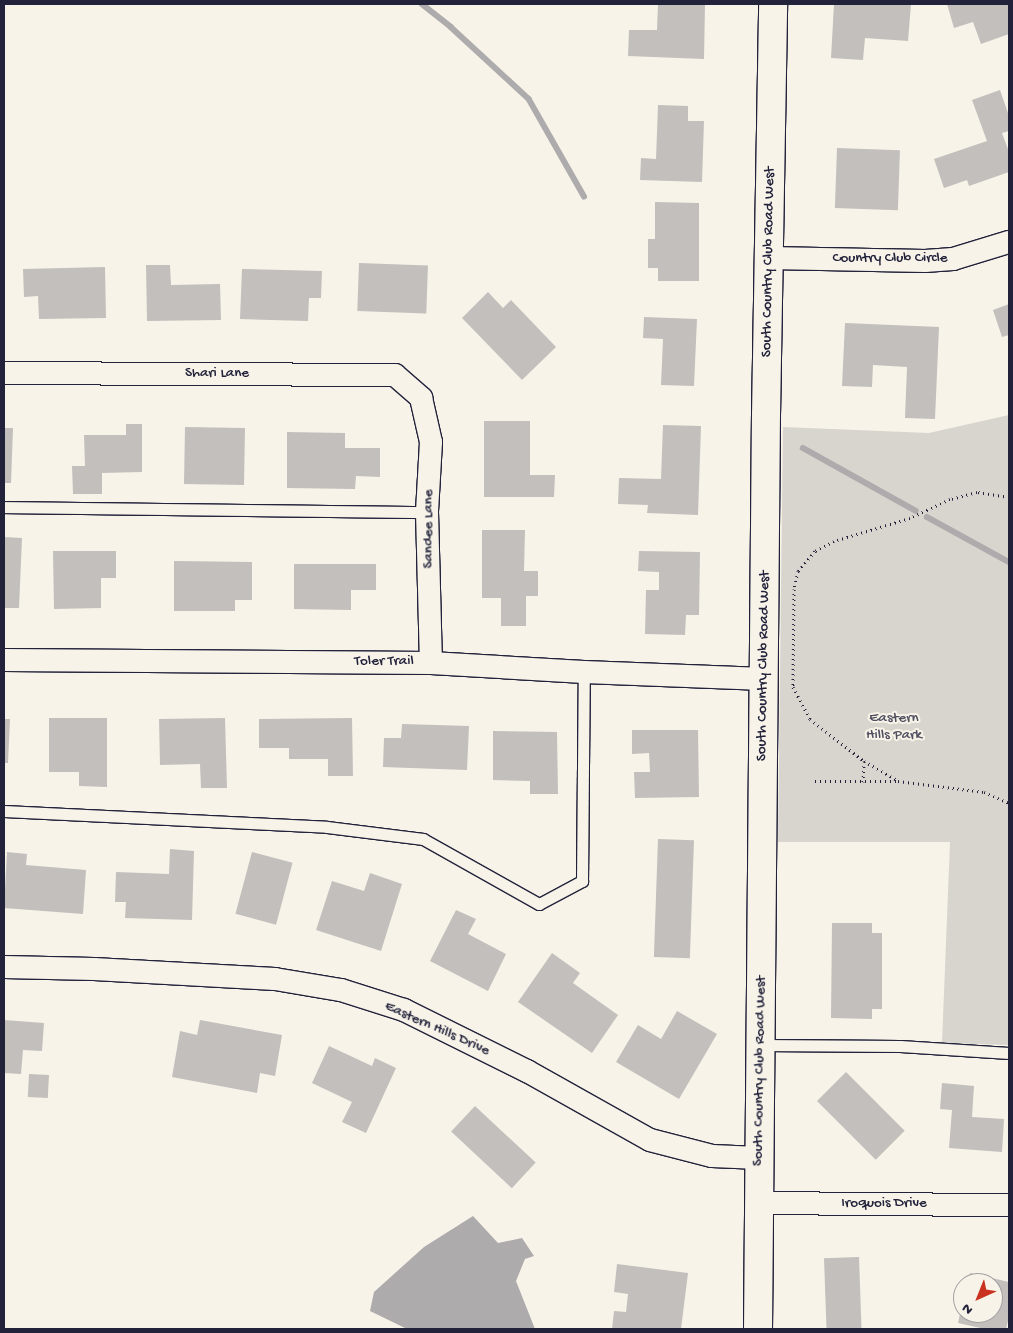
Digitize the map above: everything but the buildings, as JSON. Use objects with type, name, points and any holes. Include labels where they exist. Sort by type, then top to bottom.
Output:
[{"type":"street","name":"South Country Club Road West","points":[[758,1329],[773,4]]},
{"type":"street","name":"Country Club Circle","points":[[769,258],[924,261],[953,259],[1009,242]]},
{"type":"street","name":"Shari Lane","points":[[4,373],[395,375],[421,398]]},
{"type":"street","name":"Sandee Lane","points":[[421,398],[431,442],[427,512],[431,663]]},
{"type":"street","name":"Toler Trail","points":[[4,660],[431,663],[584,672],[764,679]]},
{"type":"street","name":"Eastern Hills Drive","points":[[4,967],[94,969],[274,979],[341,990],[404,1010],[527,1071],[650,1140],[712,1156],[759,1158]]},
{"type":"street","name":"Iroquois Drive","points":[[760,1203],[1009,1205]]},
{"type":"lane","points":[[4,507],[427,512]]},
{"type":"lane","points":[[4,811],[327,827],[424,839],[539,904],[582,881],[584,672]]},
{"type":"lane","points":[[760,1045],[900,1046],[1009,1053]]},
{"type":"path","points":[[898,781],[864,761],[810,719],[793,687],[794,589],[798,572],[815,551],[834,541],[910,518],[950,499],[977,492],[1009,497]]},
{"type":"path","points":[[863,782],[864,761]]},
{"type":"path","points":[[815,781],[898,781],[977,791],[1009,803]]},
{"type":"green space","name":"Eastern Hills Park","points":[[1009,415],[1009,1045],[942,1043],[950,842],[778,842],[783,427],[929,433]]},
{"type":"shaded area","points":[[473,1216],[498,1243],[522,1238],[534,1256],[525,1259],[516,1281],[535,1329],[407,1329],[370,1311],[374,1292],[424,1247]]},
{"type":"waterway","points":[[422,4],[451,27],[529,99],[584,196]]},
{"type":"waterway","points":[[803,448],[916,511]]},
{"type":"waterway","points":[[927,517],[1009,562]]}]
